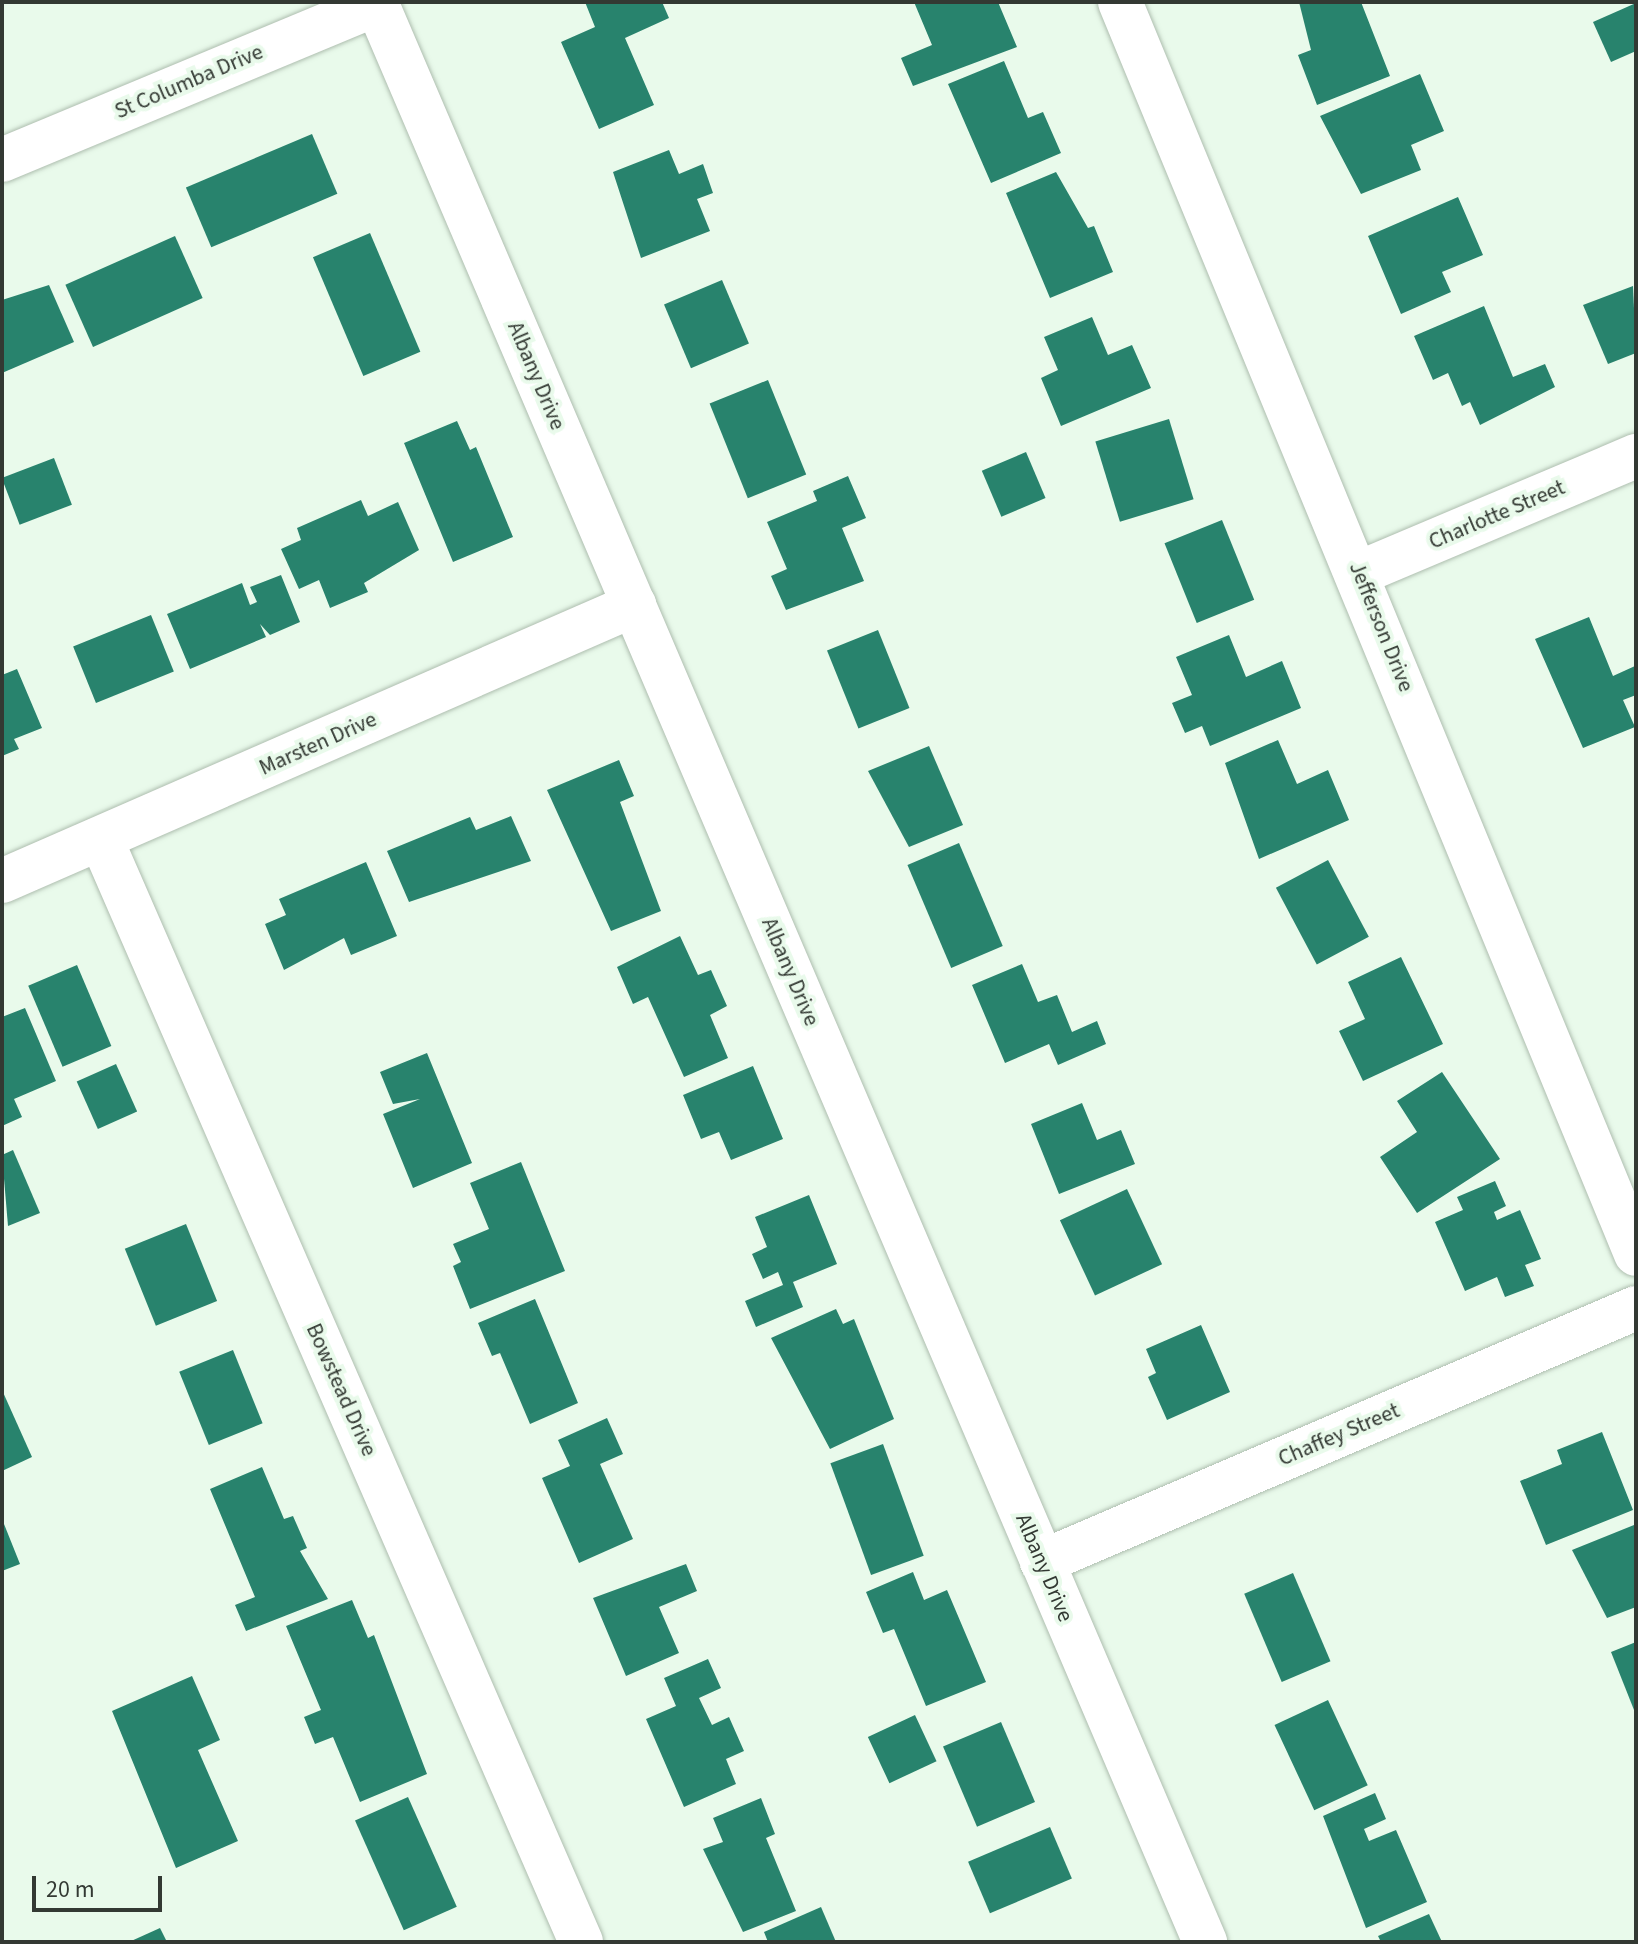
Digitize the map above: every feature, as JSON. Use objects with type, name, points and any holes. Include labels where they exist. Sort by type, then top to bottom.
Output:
[{"type":"street","name":"Jefferson Drive","points":[[1120,2],[1359,573],[1636,1254]]},
{"type":"street","name":"St Columba Drive","points":[[2,160],[376,3]]},
{"type":"street","name":"Albany Drive","points":[[376,3],[1205,1942]]},
{"type":"street","name":"Charlotte Street","points":[[1359,573],[1636,456]]},
{"type":"street","name":"Marsten Drive","points":[[2,881],[634,605]]},
{"type":"street","name":"Bowstead Drive","points":[[101,839],[581,1942]]},
{"type":"street","name":"Chaffey Street","points":[[1042,1562],[1636,1308]]},
{"type":"building","points":[[585,2],[662,2],[669,18],[625,38],[654,105],[599,129],[561,42],[595,27]]},
{"type":"building","points":[[914,2],[998,2],[1017,47],[913,86],[901,58],[932,45]]},
{"type":"building","points":[[1299,2],[1361,2],[1390,76],[1317,105],[1298,55],[1311,50]]},
{"type":"building","points":[[1636,3],[1636,51],[1611,62],[1593,22]]},
{"type":"building","points":[[1004,61],[1028,118],[1043,112],[1061,153],[991,183],[948,84]]},
{"type":"building","points":[[1420,74],[1444,131],[1411,145],[1421,170],[1361,194],[1320,116]]},
{"type":"building","points":[[312,134],[337,194],[211,247],[186,188]]},
{"type":"building","points":[[669,150],[679,174],[703,164],[713,193],[697,199],[710,231],[641,258],[613,172]]},
{"type":"building","points":[[1056,172],[1088,228],[1094,226],[1113,272],[1050,298],[1006,193]]},
{"type":"building","points":[[1458,197],[1483,255],[1442,272],[1451,292],[1401,314],[1368,236]]},
{"type":"building","points":[[370,233],[420,352],[363,376],[313,257]]},
{"type":"building","points":[[175,236],[203,298],[93,347],[65,285]]},
{"type":"building","points":[[722,280],[749,344],[691,368],[664,305]]},
{"type":"building","points":[[49,285],[74,342],[2,373],[2,300]]},
{"type":"building","points":[[1633,286],[1636,353],[1608,364],[1583,305]]},
{"type":"building","points":[[1484,306],[1513,377],[1545,364],[1555,387],[1480,425],[1470,402],[1462,406],[1448,373],[1433,380],[1414,336]]},
{"type":"building","points":[[1092,317],[1108,355],[1132,345],[1151,388],[1061,426],[1041,378],[1058,370],[1044,337]]},
{"type":"building","points":[[768,380],[806,475],[748,498],[710,404]]},
{"type":"building","points":[[1169,419],[1194,499],[1120,522],[1095,442]]},
{"type":"building","points":[[457,421],[470,450],[476,447],[513,537],[453,562],[404,443]]},
{"type":"building","points":[[1026,452],[1046,498],[1001,517],[982,471]]},
{"type":"building","points":[[54,458],[72,505],[20,525],[2,478]]},
{"type":"building","points":[[848,476],[866,518],[842,528],[864,581],[786,610],[771,576],[787,569],[767,522],[817,501],[813,491]]},
{"type":"building","points":[[361,500],[368,516],[398,502],[419,550],[364,583],[368,592],[330,608],[319,580],[299,589],[281,549],[301,540],[297,528]]},
{"type":"building","points":[[1222,520],[1254,600],[1197,623],[1165,543]]},
{"type":"building","points":[[281,575],[300,622],[270,635],[260,624],[266,637],[190,669],[167,614],[242,583],[250,605],[257,602],[250,587]]},
{"type":"building","points":[[151,615],[174,672],[96,703],[73,646]]},
{"type":"building","points":[[1589,617],[1613,676],[1635,666],[1636,695],[1623,700],[1635,727],[1583,748],[1535,639]]},
{"type":"building","points":[[878,630],[909,708],[858,728],[827,651]]},
{"type":"building","points":[[1229,635],[1246,677],[1282,661],[1301,708],[1210,746],[1202,726],[1185,733],[1172,703],[1192,695],[1176,657]]},
{"type":"building","points":[[17,669],[42,728],[14,739],[19,749],[2,756],[2,675]]},
{"type":"building","points":[[1278,740],[1297,784],[1328,770],[1349,820],[1259,859],[1225,763]]},
{"type":"building","points":[[929,746],[963,825],[909,847],[868,771]]},
{"type":"building","points":[[619,760],[634,796],[620,802],[661,911],[611,931],[547,790]]},
{"type":"building","points":[[511,816],[531,861],[409,902],[387,851],[470,817],[476,830]]},
{"type":"building","points":[[959,843],[1003,946],[951,968],[907,865]]},
{"type":"building","points":[[1328,860],[1369,937],[1317,965],[1276,888]]},
{"type":"building","points":[[366,862],[397,936],[351,955],[344,938],[284,970],[265,924],[286,915],[279,899]]},
{"type":"building","points":[[680,936],[698,975],[711,970],[727,1006],[710,1015],[728,1058],[684,1077],[648,997],[633,1004],[617,967]]},
{"type":"building","points":[[1401,957],[1443,1044],[1363,1081],[1339,1031],[1365,1019],[1348,982]]},
{"type":"building","points":[[1022,964],[1038,1002],[1057,995],[1072,1032],[1097,1021],[1106,1044],[1058,1065],[1049,1044],[1005,1063],[972,985]]},
{"type":"building","points":[[77,965],[111,1046],[63,1067],[28,986]]},
{"type":"building","points":[[25,1008],[56,1081],[14,1099],[22,1117],[2,1126],[2,1017]]},
{"type":"building","points":[[427,1053],[472,1163],[413,1188],[383,1114],[420,1099],[393,1104],[380,1072]]},
{"type":"building","points":[[116,1064],[137,1112],[98,1129],[77,1081]]},
{"type":"building","points":[[753,1066],[783,1139],[731,1160],[719,1132],[701,1139],[683,1095]]},
{"type":"building","points":[[1442,1072],[1500,1159],[1417,1213],[1380,1157],[1417,1132],[1397,1101]]},
{"type":"building","points":[[1082,1103],[1097,1140],[1121,1130],[1135,1164],[1059,1194],[1031,1124]]},
{"type":"building","points":[[13,1150],[40,1213],[8,1226],[2,1155]]},
{"type":"building","points":[[521,1162],[565,1271],[470,1309],[453,1266],[461,1262],[453,1244],[489,1229],[470,1183]]},
{"type":"building","points":[[1495,1181],[1506,1206],[1494,1212],[1497,1220],[1520,1210],[1541,1259],[1525,1265],[1534,1286],[1505,1297],[1497,1277],[1465,1291],[1435,1222],[1463,1210],[1457,1197]]},
{"type":"building","points":[[1127,1189],[1162,1264],[1095,1295],[1060,1220]]},
{"type":"building","points":[[809,1195],[837,1264],[793,1282],[803,1307],[756,1327],[745,1301],[783,1285],[778,1272],[763,1279],[752,1254],[767,1247],[755,1217]]},
{"type":"building","points":[[186,1224],[217,1301],[156,1326],[125,1249]]},
{"type":"building","points":[[535,1299],[578,1403],[530,1424],[500,1353],[492,1356],[478,1323]]},
{"type":"building","points":[[836,1309],[843,1324],[854,1319],[894,1419],[830,1449],[771,1338]]},
{"type":"building","points":[[1201,1325],[1230,1392],[1167,1420],[1148,1377],[1156,1373],[1146,1349]]},
{"type":"building","points":[[233,1350],[263,1423],[209,1445],[179,1372]]},
{"type":"building","points":[[2,1390],[32,1457],[2,1471]]},
{"type":"building","points":[[607,1418],[623,1454],[600,1464],[633,1539],[579,1563],[542,1478],[570,1466],[558,1440]]},
{"type":"building","points":[[1602,1432],[1633,1510],[1546,1545],[1520,1481],[1562,1464],[1557,1450]]},
{"type":"building","points":[[883,1444],[924,1556],[871,1575],[830,1463]]},
{"type":"building","points":[[262,1467],[284,1519],[293,1516],[307,1548],[300,1551],[328,1599],[246,1631],[235,1605],[255,1597],[210,1489]]},
{"type":"building","points":[[2,1519],[20,1564],[2,1571]]},
{"type":"building","points":[[1634,1525],[1636,1607],[1607,1618],[1572,1550]]},
{"type":"building","points":[[686,1564],[697,1591],[659,1607],[679,1653],[626,1676],[593,1598]]},
{"type":"building","points":[[913,1572],[924,1600],[947,1590],[986,1682],[926,1706],[894,1629],[883,1633],[866,1592]]},
{"type":"building","points":[[1293,1573],[1331,1661],[1282,1682],[1244,1594]]},
{"type":"building","points":[[352,1600],[368,1638],[374,1635],[427,1774],[360,1802],[333,1737],[315,1744],[304,1717],[321,1710],[286,1626]]},
{"type":"building","points":[[1636,1642],[1636,1715],[1611,1652]]},
{"type":"building","points":[[708,1659],[721,1688],[699,1698],[712,1725],[729,1717],[744,1751],[726,1759],[736,1784],[684,1807],[646,1719],[676,1706],[664,1678]]},
{"type":"building","points":[[192,1676],[220,1740],[198,1750],[238,1841],[176,1868],[112,1711]]},
{"type":"building","points":[[1328,1700],[1368,1785],[1314,1810],[1275,1725]]},
{"type":"building","points":[[915,1715],[937,1761],[889,1783],[868,1737]]},
{"type":"building","points":[[1001,1722],[1035,1802],[977,1827],[943,1747]]},
{"type":"building","points":[[1375,1793],[1386,1819],[1364,1829],[1369,1841],[1396,1830],[1427,1902],[1366,1928],[1323,1816]]},
{"type":"building","points":[[408,1797],[457,1907],[404,1930],[355,1821]]},
{"type":"building","points":[[761,1798],[775,1834],[766,1838],[796,1911],[743,1932],[703,1849],[723,1842],[713,1818]]},
{"type":"building","points":[[1050,1827],[1072,1879],[990,1913],[968,1862]]},
{"type":"building","points":[[821,1907],[836,1942],[768,1942],[764,1932]]},
{"type":"building","points":[[1429,1914],[1442,1942],[1381,1942],[1378,1936]]},
{"type":"building","points":[[160,1928],[167,1942],[129,1942]]}]
